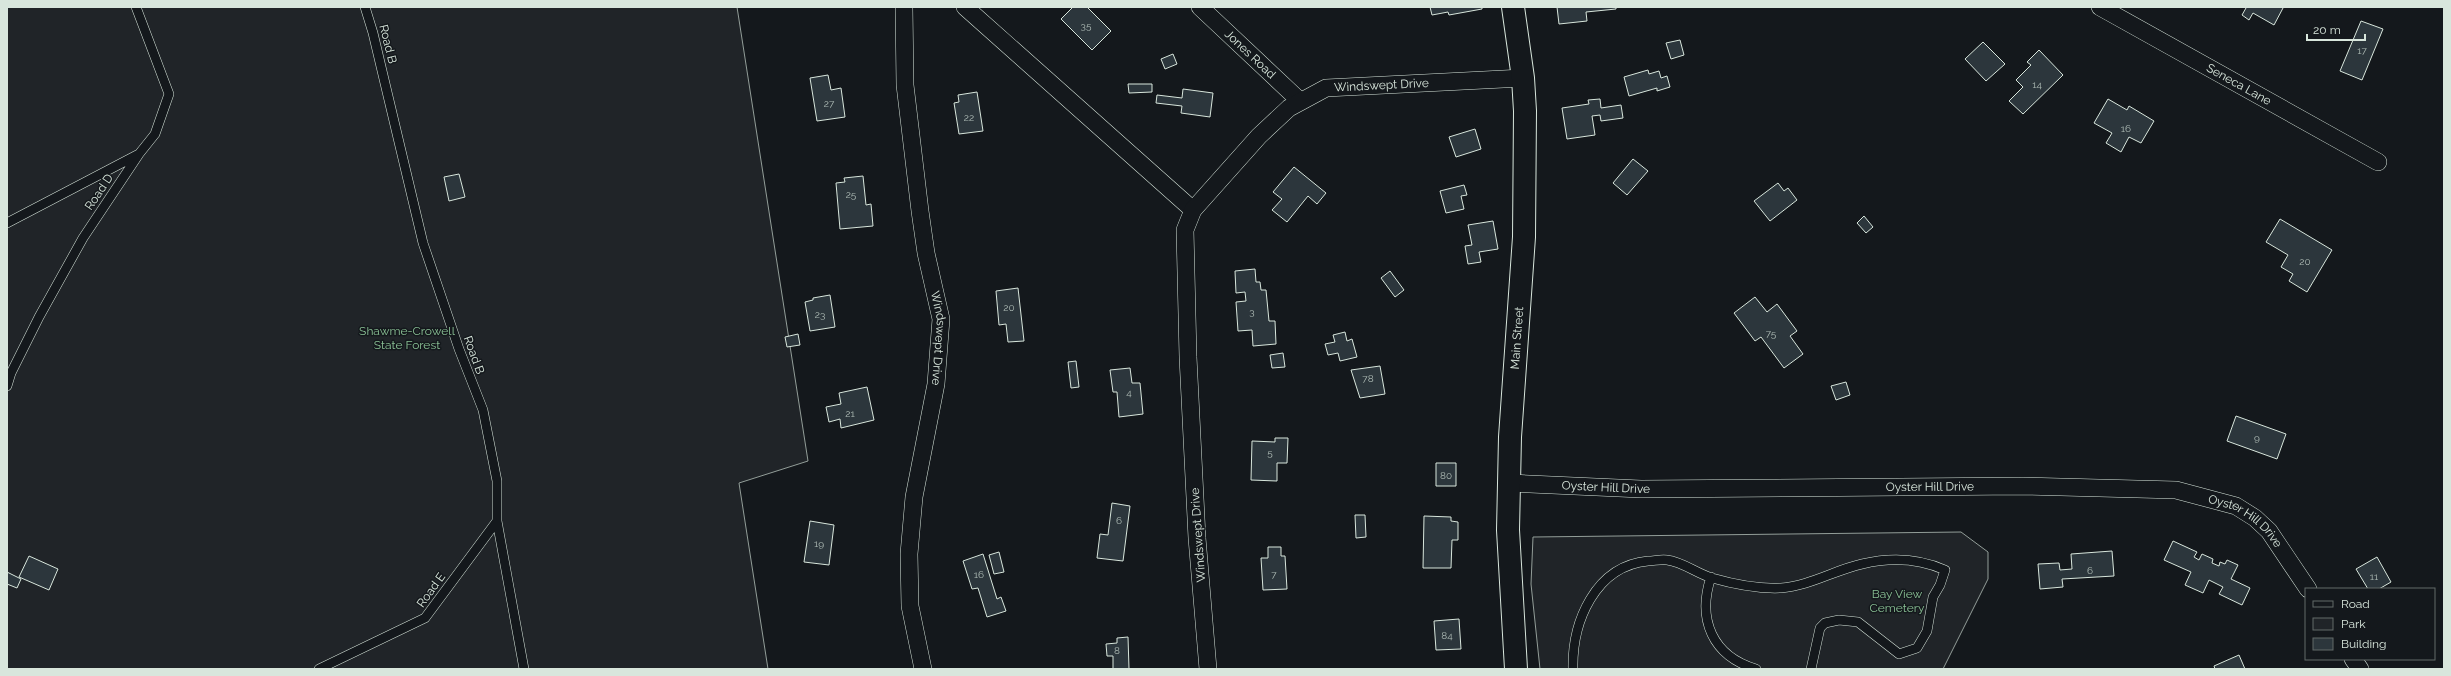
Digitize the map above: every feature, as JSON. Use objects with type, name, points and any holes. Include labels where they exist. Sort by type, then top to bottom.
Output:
[{"type":"main road","name":"Main Street","points":[[1513,7],[1524,78],[1524,237],[1510,437],[1508,530],[1516,669]]},
{"type":"street","name":"Windswept Drive","points":[[904,7],[905,85],[920,211],[926,253],[942,320],[936,384],[914,497],[909,554],[910,606],[923,669]]},
{"type":"street","points":[[965,7],[1193,210]]},
{"type":"street","name":"Jones Road","points":[[1200,7],[1300,101]]},
{"type":"street","name":"Seneca Lane","points":[[2100,7],[2378,162]]},
{"type":"street","name":"Windswept Drive","points":[[1208,669],[1197,538],[1188,357],[1185,230],[1193,210],[1259,136],[1300,101],[1326,88],[1524,78]]},
{"type":"street","name":"Oyster Hill Drive","points":[[1510,483],[1641,489],[2022,486],[2176,490],[2236,506],[2255,518],[2269,531],[2307,588]]},
{"type":"street","points":[[2354,660],[2360,669]]},
{"type":"lane","name":"Road D","points":[[7,386],[11,372],[39,317],[83,238],[139,154],[155,134],[169,94],[136,7]]},
{"type":"lane","name":"Road B","points":[[365,7],[373,33],[423,243],[459,349],[482,410],[497,481],[497,521],[524,669]]},
{"type":"lane","points":[[7,223],[139,154]]},
{"type":"lane","name":"Road E","points":[[319,669],[425,618],[497,521]]},
{"type":"lane","points":[[1573,669],[1575,633],[1585,607],[1600,585],[1617,570],[1639,562],[1666,560],[1687,566],[1711,578],[1749,586],[1781,588],[1811,582],[1861,564],[1899,558],[1926,562],[1945,570],[1942,580],[1933,597],[1927,631],[1917,648],[1899,654],[1858,622],[1839,620],[1826,623],[1820,628],[1811,669]]},
{"type":"lane","points":[[1711,578],[1704,596],[1706,618],[1714,639],[1726,655],[1745,666],[1756,669]]},
{"type":"green space","name":"Shawme-Crowell State Forest","points":[[7,7],[737,7],[808,461],[739,483],[768,669],[7,669]]},
{"type":"green space","name":"Bay View Cemetery","points":[[1961,532],[1988,552],[1988,579],[1943,669],[1540,669],[1531,584],[1533,537]]},
{"type":"building","points":[[1073,7],[1087,7],[1111,31],[1092,50],[1061,19]]},
{"type":"building","points":[[1430,7],[1482,7],[1482,9],[1449,15],[1448,12],[1432,15]]},
{"type":"building","points":[[1557,7],[1616,7],[1616,9],[1586,12],[1587,21],[1559,24]]},
{"type":"building","points":[[2244,7],[2283,8],[2274,25],[2253,13],[2249,20],[2242,15],[2246,8]]},
{"type":"building","points":[[2361,21],[2383,29],[2362,80],[2340,71]]},
{"type":"building","points":[[1680,40],[1684,55],[1671,59],[1666,43]]},
{"type":"building","points":[[1983,42],[2005,64],[1986,81],[1965,59]]},
{"type":"building","points":[[2039,50],[2063,75],[2023,114],[2009,101],[2023,87],[2016,80],[2031,65],[2027,62]]},
{"type":"building","points":[[1173,54],[1177,64],[1165,69],[1161,59]]},
{"type":"building","points":[[1648,70],[1649,74],[1659,71],[1661,78],[1667,76],[1670,87],[1657,91],[1657,88],[1629,96],[1624,77]]},
{"type":"building","points":[[828,75],[831,90],[841,88],[845,117],[817,121],[810,78]]},
{"type":"building","points":[[1128,84],[1152,84],[1152,92],[1129,93]]},
{"type":"building","points":[[1183,89],[1213,93],[1210,117],[1181,113],[1182,106],[1156,103],[1157,95],[1182,98]]},
{"type":"building","points":[[977,92],[983,131],[959,134],[954,103],[959,102],[958,95]]},
{"type":"building","points":[[1600,99],[1601,108],[1621,105],[1623,118],[1601,121],[1600,115],[1592,116],[1595,135],[1567,139],[1562,108],[1589,104],[1588,100]]},
{"type":"building","points":[[2108,99],[2127,110],[2129,106],[2154,121],[2141,143],[2129,137],[2121,152],[2106,143],[2112,133],[2094,123]]},
{"type":"building","points":[[1475,129],[1481,149],[1456,157],[1449,137]]},
{"type":"building","points":[[1633,159],[1648,171],[1627,195],[1613,183]]},
{"type":"building","points":[[1294,167],[1326,193],[1317,204],[1308,196],[1287,222],[1272,210],[1282,199],[1273,192]]},
{"type":"building","points":[[459,174],[465,197],[449,201],[444,177]]},
{"type":"building","points":[[863,176],[866,205],[871,204],[873,226],[840,229],[836,183],[845,182],[844,178]]},
{"type":"building","points":[[1778,183],[1784,191],[1788,188],[1797,200],[1770,221],[1754,201]]},
{"type":"building","points":[[1464,185],[1467,195],[1461,196],[1464,209],[1446,213],[1440,191]]},
{"type":"building","points":[[1864,216],[1873,227],[1866,233],[1857,223]]},
{"type":"building","points":[[2280,219],[2332,250],[2307,292],[2289,281],[2293,274],[2281,267],[2288,255],[2266,242]]},
{"type":"building","points":[[1493,221],[1498,249],[1479,252],[1481,262],[1468,264],[1465,246],[1472,245],[1468,225]]},
{"type":"building","points":[[1255,269],[1256,282],[1260,282],[1261,290],[1266,290],[1269,321],[1275,321],[1276,344],[1253,346],[1252,330],[1238,331],[1236,302],[1246,301],[1245,292],[1236,293],[1235,271]]},
{"type":"building","points":[[1390,271],[1404,290],[1395,297],[1381,278]]},
{"type":"building","points":[[1018,288],[1024,341],[1008,342],[1006,324],[999,325],[996,291]]},
{"type":"building","points":[[830,295],[835,327],[810,331],[805,302],[813,300],[813,298]]},
{"type":"building","points":[[1755,297],[1767,312],[1777,304],[1797,331],[1790,336],[1803,354],[1784,368],[1761,337],[1755,341],[1734,313]]},
{"type":"building","points":[[1345,332],[1347,341],[1352,339],[1357,357],[1340,361],[1338,353],[1328,355],[1325,344],[1335,342],[1333,335]]},
{"type":"building","points":[[798,334],[800,345],[787,347],[785,337]]},
{"type":"building","points":[[1283,353],[1285,367],[1272,368],[1270,355]]},
{"type":"building","points":[[1076,361],[1079,387],[1071,388],[1068,362]]},
{"type":"building","points":[[1380,366],[1385,394],[1360,398],[1351,370]]},
{"type":"building","points":[[1130,368],[1132,383],[1140,383],[1143,414],[1119,417],[1117,392],[1113,392],[1110,370]]},
{"type":"building","points":[[1846,382],[1850,395],[1836,400],[1831,386]]},
{"type":"building","points":[[867,387],[874,420],[841,428],[840,419],[829,422],[826,407],[841,404],[839,393]]},
{"type":"building","points":[[2236,416],[2286,434],[2277,459],[2227,441]]},
{"type":"building","points":[[1275,438],[1288,438],[1287,463],[1277,463],[1277,481],[1251,480],[1252,441],[1275,442]]},
{"type":"building","points":[[1436,463],[1456,463],[1456,486],[1436,486]]},
{"type":"building","points":[[1112,503],[1130,506],[1123,561],[1097,558],[1100,534],[1108,535]]},
{"type":"building","points":[[1355,515],[1365,515],[1366,537],[1356,538]]},
{"type":"building","points":[[1424,516],[1451,517],[1451,521],[1458,522],[1458,540],[1452,540],[1451,568],[1423,568]]},
{"type":"building","points":[[810,521],[834,525],[829,565],[804,562]]},
{"type":"building","points":[[2173,541],[2197,552],[2194,557],[2199,560],[2202,554],[2213,559],[2212,563],[2219,566],[2220,562],[2225,564],[2227,560],[2238,565],[2231,579],[2250,588],[2242,605],[2219,594],[2223,587],[2209,580],[2203,593],[2185,585],[2191,572],[2164,560]]},
{"type":"building","points":[[1268,547],[1281,547],[1281,556],[1285,556],[1287,589],[1263,590],[1261,558],[1268,558]]},
{"type":"building","points":[[2112,551],[2114,576],[2062,579],[2063,587],[2040,589],[2038,564],[2059,563],[2060,570],[2072,569],[2071,554]]},
{"type":"building","points":[[999,552],[1004,572],[994,574],[989,555]]},
{"type":"building","points":[[983,554],[997,599],[1001,597],[1006,611],[987,617],[978,588],[972,589],[963,561]]},
{"type":"building","points":[[29,556],[58,569],[49,590],[19,577]]},
{"type":"building","points":[[2377,557],[2391,582],[2381,588],[2367,588],[2356,569]]},
{"type":"building","points":[[7,572],[21,579],[17,588],[7,584]]},
{"type":"building","points":[[1459,619],[1461,649],[1436,650],[1434,621]]},
{"type":"building","points":[[1128,637],[1129,669],[1113,669],[1113,656],[1107,656],[1106,644],[1117,643],[1117,638]]},
{"type":"building","points":[[2239,655],[2245,669],[2215,669],[2214,666]]}]
